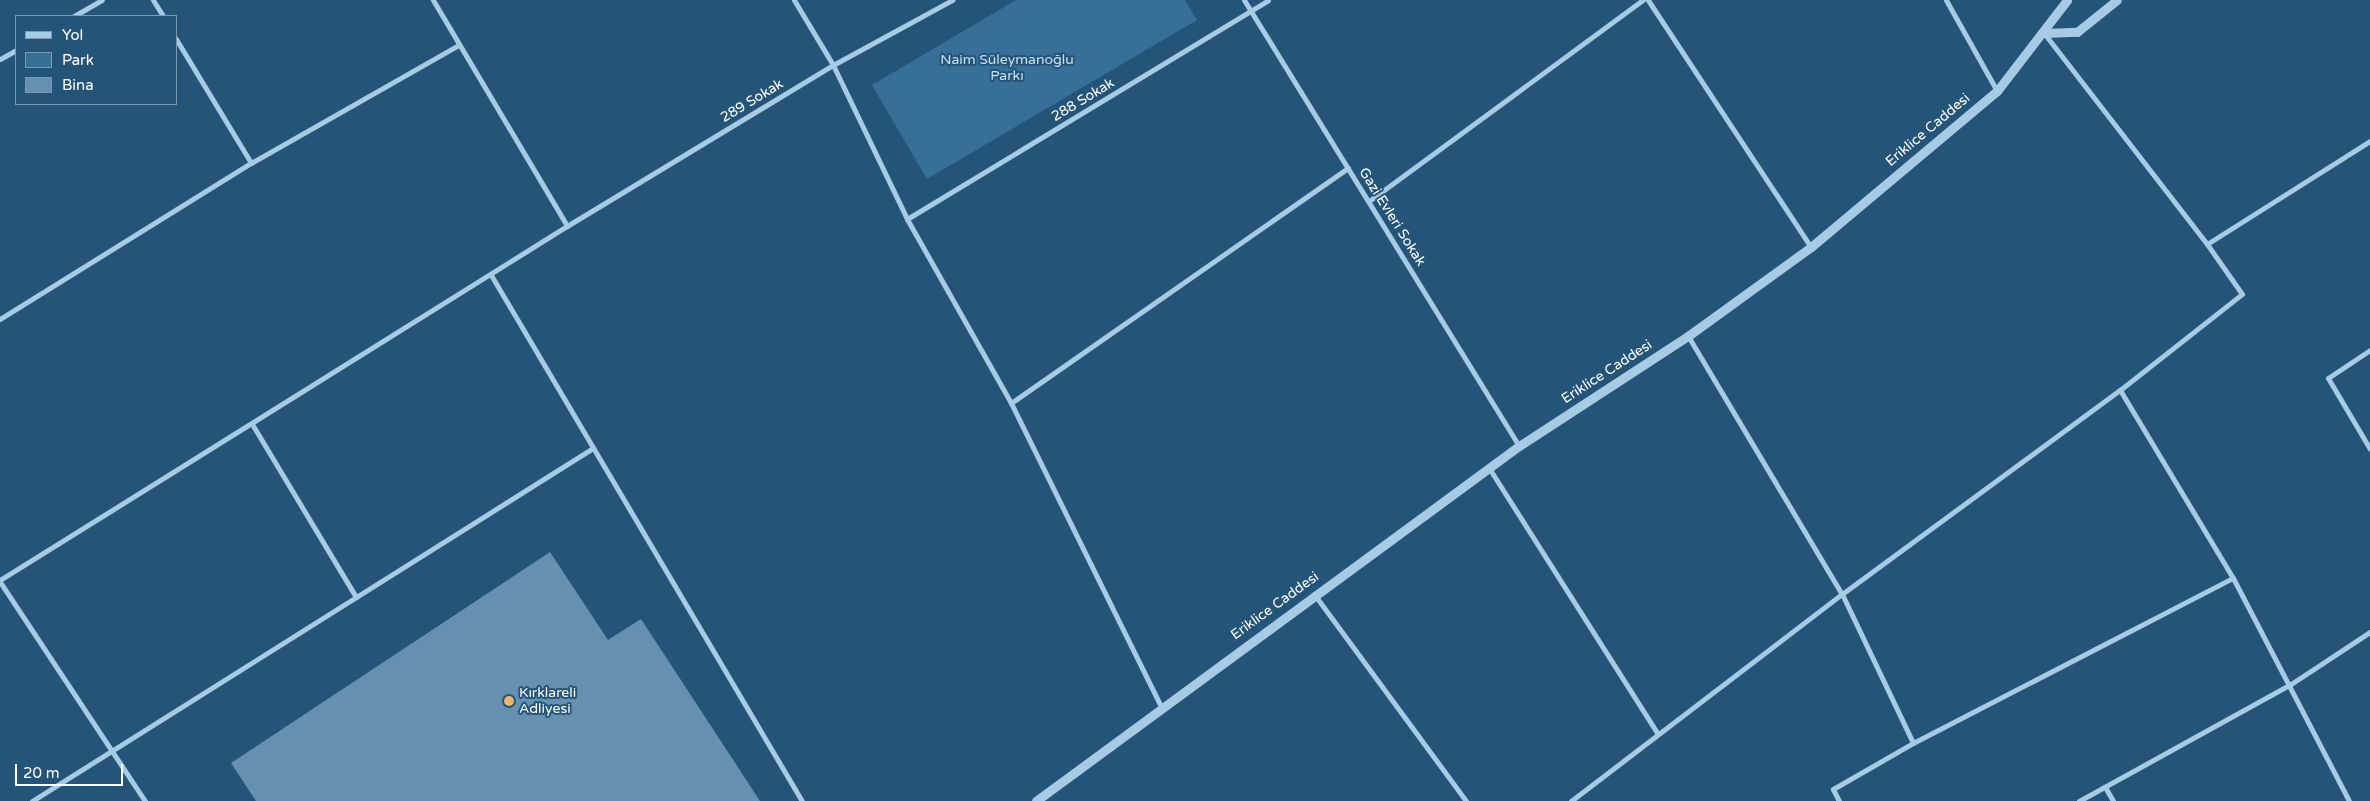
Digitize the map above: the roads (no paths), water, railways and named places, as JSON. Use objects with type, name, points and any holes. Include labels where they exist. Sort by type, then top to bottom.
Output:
[{"type":"street","points":[[76,15],[102,0]]},
{"type":"street","points":[[153,0],[161,15]]},
{"type":"street","points":[[434,0],[567,226]]},
{"type":"street","points":[[794,0],[833,65],[908,219],[1011,403],[1160,707]]},
{"type":"street","name":"289 Sokak","points":[[0,581],[567,226],[833,65],[952,0]]},
{"type":"street","name":"Gazi Evleri Sokak","points":[[1244,0],[1519,446]]},
{"type":"street","name":"288 Sokak","points":[[908,219],[1268,0]]},
{"type":"street","points":[[1369,201],[1643,0]]},
{"type":"street","points":[[1648,0],[1811,247]]},
{"type":"street","points":[[1946,0],[1997,90]]},
{"type":"street","name":"Eriklice Caddesi","points":[[1036,801],[1160,707],[1488,468],[1688,336],[1811,247],[1997,90],[2044,33],[2066,0]]},
{"type":"street","points":[[2044,33],[2077,32],[2117,0]]},
{"type":"street","points":[[1571,801],[1842,594],[2120,390],[2242,294],[2207,244],[2044,33]]},
{"type":"street","points":[[178,42],[251,163]]},
{"type":"street","points":[[0,319],[251,163],[459,45]]},
{"type":"street","points":[[0,59],[15,51]]},
{"type":"street","points":[[2207,244],[2370,141]]},
{"type":"street","points":[[1011,403],[1348,168]]},
{"type":"street","points":[[491,275],[802,801]]},
{"type":"street","points":[[1688,336],[1842,594],[1913,743]]},
{"type":"street","points":[[2370,350],[2328,378],[2370,449]]},
{"type":"street","points":[[2120,390],[2233,578],[2291,684],[2349,801]]},
{"type":"street","points":[[252,424],[356,597]]},
{"type":"street","points":[[32,801],[593,448]]},
{"type":"street","points":[[1488,468],[1658,734]]},
{"type":"street","points":[[1839,801],[1833,789],[1913,743],[2233,578]]},
{"type":"street","points":[[0,581],[145,801]]},
{"type":"street","points":[[1314,594],[1466,801]]},
{"type":"street","points":[[2080,801],[2291,684],[2370,632]]},
{"type":"street","points":[[2105,787],[2113,801]]},
{"type":"place","name":"Kırklareli Adliyesi","points":[[509,701]]},
{"type":"park label","name":"Naim Süleymanoğlu Parkı","points":[[1007,68]]}]
